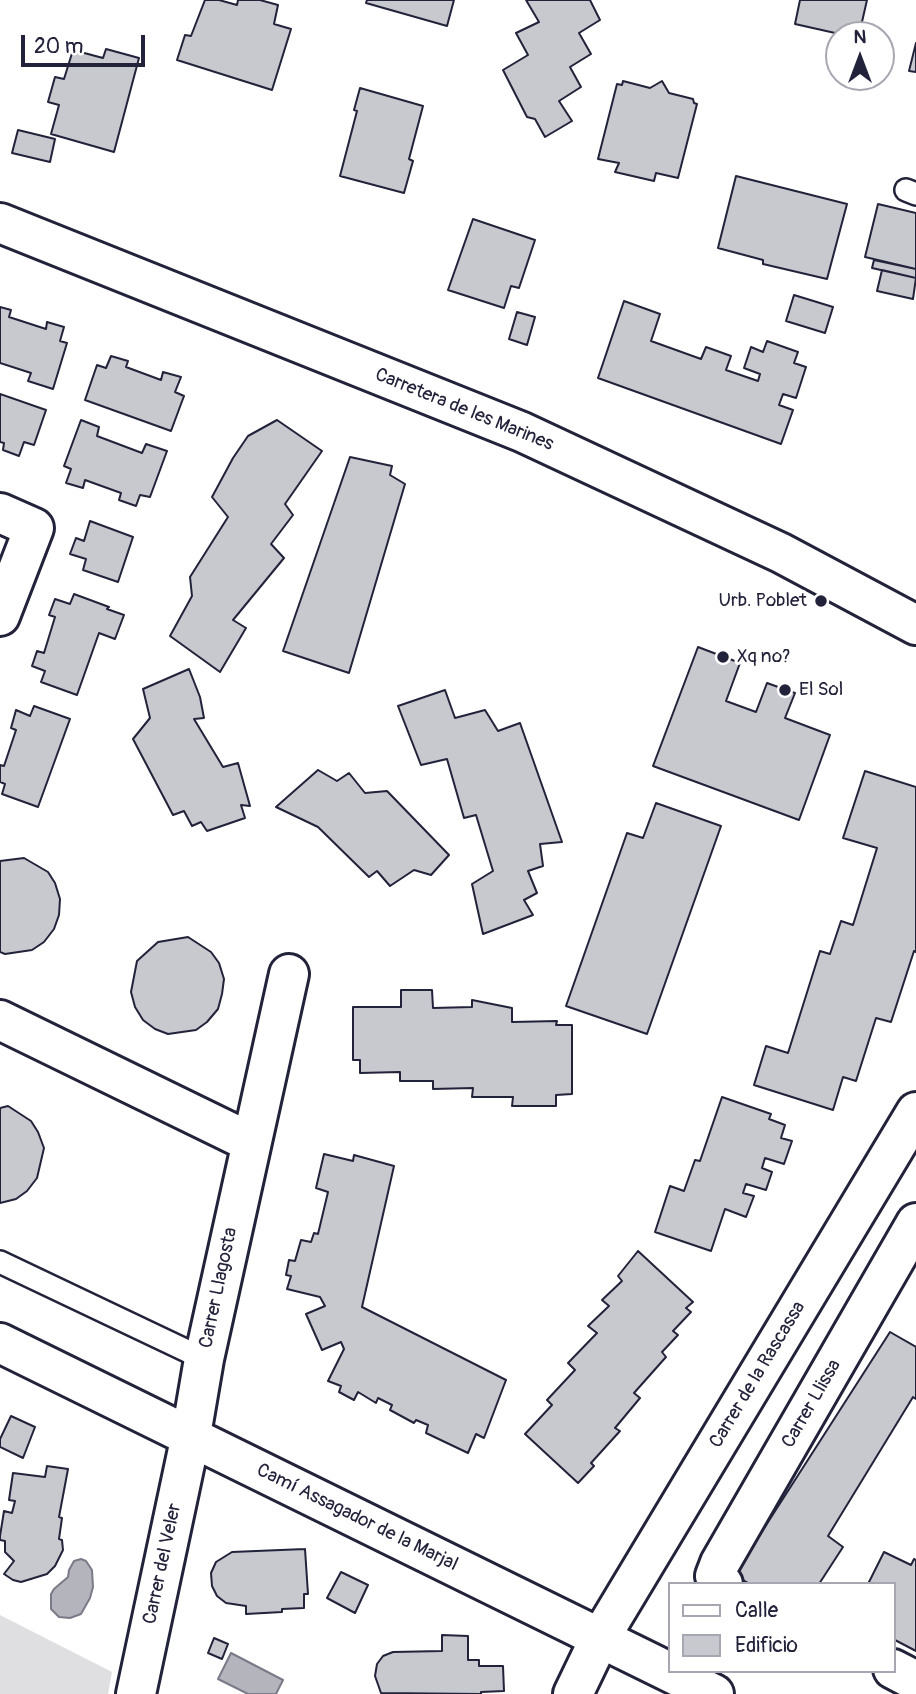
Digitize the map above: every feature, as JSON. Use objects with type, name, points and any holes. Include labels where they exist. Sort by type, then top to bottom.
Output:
[{"type":"street","name":"Carretera de les Marines","points":[[0,223],[522,432],[781,553],[916,625]]},
{"type":"street","points":[[0,513],[34,528],[0,616]]},
{"type":"street","name":"Carrer Llagosta","points":[[191,1435],[204,1359],[250,1142],[289,974]]},
{"type":"street","points":[[0,1020],[250,1142]]},
{"type":"street","name":"Carrer de la Rascassa","points":[[573,1694],[600,1638],[916,1112]]},
{"type":"street","name":"Carrer Llissa","points":[[721,1582],[715,1576],[720,1563],[916,1223]]},
{"type":"street","name":"Camí Assagador de la Marjal","points":[[0,1343],[668,1671]]},
{"type":"street","name":"Carrer del Veler","points":[[136,1694],[191,1435]]},
{"type":"street","points":[[895,1670],[916,1681]]},
{"type":"street","name":"Camí Assagador de la Marjal","points":[[671,1673],[714,1694]]},
{"type":"lane","points":[[0,1262],[204,1359]]},
{"type":"shaded area","points":[[74,1561],[86,1561],[92,1570],[93,1587],[90,1598],[81,1614],[70,1618],[59,1617],[51,1609],[51,1594],[68,1577]]},
{"type":"shaded area","points":[[0,1615],[112,1672],[108,1694],[0,1694]]},
{"type":"shaded area","points":[[231,1653],[283,1680],[276,1694],[248,1694],[218,1679]]},
{"type":"building","points":[[205,0],[219,0],[237,5],[238,0],[260,0],[278,5],[274,24],[291,29],[272,90],[177,60],[185,35],[191,36]]},
{"type":"building","points":[[367,0],[454,0],[447,26],[366,3]]},
{"type":"building","points":[[526,0],[590,0],[600,20],[579,33],[591,54],[570,67],[581,87],[559,101],[572,121],[545,137],[535,119],[527,117],[503,70],[528,55],[516,33],[539,22]]},
{"type":"building","points":[[800,0],[867,0],[862,21],[825,21],[825,31],[795,24]]},
{"type":"building","points":[[916,43],[916,72],[909,71]]},
{"type":"building","points":[[106,49],[139,58],[114,152],[51,134],[59,105],[48,102],[55,77],[64,79],[73,50],[103,58]]},
{"type":"building","points":[[623,81],[650,88],[662,81],[669,93],[693,99],[697,104],[678,178],[656,173],[654,181],[615,172],[619,163],[598,159],[617,84],[622,85]]},
{"type":"building","points":[[360,88],[423,106],[409,159],[413,161],[404,193],[340,176],[357,111],[354,110]]},
{"type":"building","points":[[18,130],[55,139],[50,162],[12,153]]},
{"type":"building","points":[[736,176],[847,204],[827,279],[763,264],[763,260],[718,248]]},
{"type":"building","points":[[878,204],[916,213],[916,269],[865,257]]},
{"type":"building","points":[[473,219],[535,240],[519,288],[511,286],[504,308],[448,290]]},
{"type":"building","points":[[874,260],[916,269],[916,278],[872,268]]},
{"type":"building","points":[[882,270],[916,278],[913,299],[877,291]]},
{"type":"building","points":[[794,295],[833,307],[825,333],[786,321]]},
{"type":"building","points":[[624,301],[660,314],[651,341],[701,359],[706,347],[731,356],[726,370],[758,381],[760,374],[744,368],[751,347],[763,352],[767,341],[798,352],[794,363],[806,367],[796,398],[783,394],[779,405],[793,410],[781,444],[598,378]]},
{"type":"building","points":[[0,307],[11,310],[9,317],[46,329],[47,322],[64,327],[60,341],[67,343],[53,389],[28,381],[31,373],[0,363]]},
{"type":"building","points":[[517,312],[535,317],[527,345],[509,339]]},
{"type":"building","points":[[111,356],[128,361],[126,367],[161,380],[163,372],[181,377],[175,392],[184,396],[171,431],[85,400],[97,365],[106,368]]},
{"type":"building","points":[[0,394],[46,410],[34,445],[24,442],[19,456],[3,450],[4,443],[0,442]]},
{"type":"building","points":[[81,420],[99,427],[97,436],[142,453],[146,444],[167,451],[150,497],[140,495],[136,506],[119,500],[121,493],[85,480],[83,488],[66,483],[71,469],[64,466]]},
{"type":"building","points":[[277,420],[322,451],[285,504],[293,515],[271,544],[284,558],[233,620],[246,628],[220,672],[170,636],[192,596],[190,577],[228,517],[212,497],[248,436]]},
{"type":"building","points":[[350,457],[392,466],[390,475],[405,484],[349,673],[283,651]]},
{"type":"building","points":[[90,521],[133,537],[118,582],[83,570],[86,559],[70,554],[76,538],[84,541]]},
{"type":"building","points":[[74,594],[124,615],[115,639],[99,633],[77,695],[41,682],[45,671],[32,666],[37,651],[44,653],[55,617],[49,615],[55,599],[70,604]]},
{"type":"building","points":[[698,647],[740,663],[726,701],[756,712],[767,683],[795,693],[785,718],[830,735],[799,820],[653,766]]},
{"type":"building","points":[[189,669],[200,697],[204,718],[194,719],[223,767],[238,763],[250,806],[241,805],[245,818],[207,831],[201,822],[192,826],[184,811],[173,815],[133,739],[150,718],[143,689]]},
{"type":"building","points":[[445,690],[455,718],[485,710],[498,731],[520,723],[562,842],[540,844],[543,866],[528,871],[537,893],[524,900],[533,915],[483,934],[472,884],[493,871],[476,815],[464,818],[447,759],[421,765],[398,706]]},
{"type":"building","points":[[34,706],[70,719],[38,807],[2,794],[5,784],[0,782],[0,765],[4,766],[16,730],[11,728],[16,710],[30,716]]},
{"type":"building","points":[[318,770],[337,781],[349,773],[365,793],[387,791],[449,855],[431,875],[414,870],[390,886],[377,871],[369,877],[318,827],[276,807]]},
{"type":"building","points":[[865,771],[916,787],[916,952],[914,951],[891,1022],[876,1018],[856,1081],[843,1077],[833,1110],[754,1085],[766,1046],[788,1053],[820,951],[830,954],[841,921],[853,925],[877,848],[843,838]]},
{"type":"building","points":[[656,803],[721,826],[647,1034],[566,1006],[627,833],[643,838]]},
{"type":"building","points":[[24,858],[48,872],[55,883],[60,899],[59,915],[54,929],[44,942],[32,950],[5,954],[0,952],[0,861]]},
{"type":"building","points":[[188,937],[211,952],[219,963],[224,979],[222,994],[218,1009],[207,1022],[196,1030],[168,1034],[143,1020],[135,1007],[131,992],[137,961],[158,942]]},
{"type":"building","points":[[401,990],[432,990],[433,1008],[472,1007],[472,1000],[512,1008],[512,1022],[557,1021],[556,1025],[572,1025],[572,1094],[556,1095],[556,1106],[512,1106],[513,1097],[472,1097],[473,1088],[433,1089],[433,1081],[400,1081],[400,1072],[360,1073],[360,1060],[353,1060],[353,1007],[401,1007]]},
{"type":"building","points":[[722,1097],[771,1114],[769,1119],[785,1125],[781,1138],[792,1141],[784,1164],[765,1158],[762,1168],[772,1172],[766,1190],[746,1184],[743,1193],[754,1196],[746,1217],[725,1209],[711,1251],[655,1232],[670,1186],[684,1191],[695,1160],[700,1161]]},
{"type":"building","points":[[8,1106],[31,1121],[44,1148],[37,1178],[27,1191],[16,1199],[0,1203],[0,1108]]},
{"type":"building","points":[[324,1154],[353,1161],[354,1155],[394,1166],[362,1307],[506,1380],[484,1438],[476,1434],[468,1453],[426,1433],[428,1425],[416,1420],[414,1423],[390,1410],[392,1405],[378,1398],[376,1403],[358,1392],[354,1400],[339,1392],[341,1386],[328,1381],[344,1349],[341,1342],[322,1350],[306,1314],[325,1306],[320,1297],[287,1289],[291,1276],[286,1275],[289,1260],[295,1261],[301,1240],[311,1242],[314,1233],[318,1234],[328,1192],[316,1188]]},
{"type":"building","points":[[638,1251],[693,1302],[686,1308],[691,1312],[673,1331],[678,1335],[662,1352],[666,1357],[634,1393],[640,1398],[615,1428],[620,1431],[591,1463],[594,1466],[578,1483],[525,1434],[552,1405],[547,1400],[575,1370],[568,1363],[597,1333],[588,1326],[609,1306],[602,1300],[622,1281],[618,1276]]},
{"type":"building","points":[[890,1332],[916,1347],[916,1399],[913,1397],[828,1536],[843,1547],[820,1582],[746,1582],[734,1575]]},
{"type":"building","points":[[11,1416],[35,1427],[23,1458],[0,1447],[0,1439]]},
{"type":"building","points":[[47,1466],[68,1469],[59,1517],[62,1518],[59,1539],[62,1540],[63,1550],[55,1566],[47,1574],[21,1582],[13,1580],[4,1574],[14,1561],[5,1552],[5,1541],[0,1540],[0,1536],[4,1511],[12,1513],[15,1501],[9,1500],[13,1473],[45,1477]]},
{"type":"building","points":[[305,1549],[308,1594],[304,1594],[304,1608],[246,1614],[246,1606],[226,1603],[217,1596],[212,1586],[211,1573],[216,1562],[232,1552]]},
{"type":"building","points":[[884,1552],[911,1565],[914,1559],[916,1560],[916,1651],[895,1640],[895,1582],[869,1582]]},
{"type":"building","points":[[341,1572],[368,1585],[355,1613],[327,1598]]},
{"type":"building","points":[[442,1635],[468,1636],[468,1660],[479,1660],[479,1666],[503,1666],[504,1691],[481,1694],[381,1693],[375,1676],[377,1664],[383,1656],[393,1652],[442,1651]]},
{"type":"building","points":[[214,1638],[228,1644],[222,1659],[208,1653]]},
{"type":"place","name":"Urb. Poblet","points":[[821,601]]},
{"type":"place","name":"Xq no?","points":[[723,657]]},
{"type":"place","name":"El Sol","points":[[785,690]]}]
